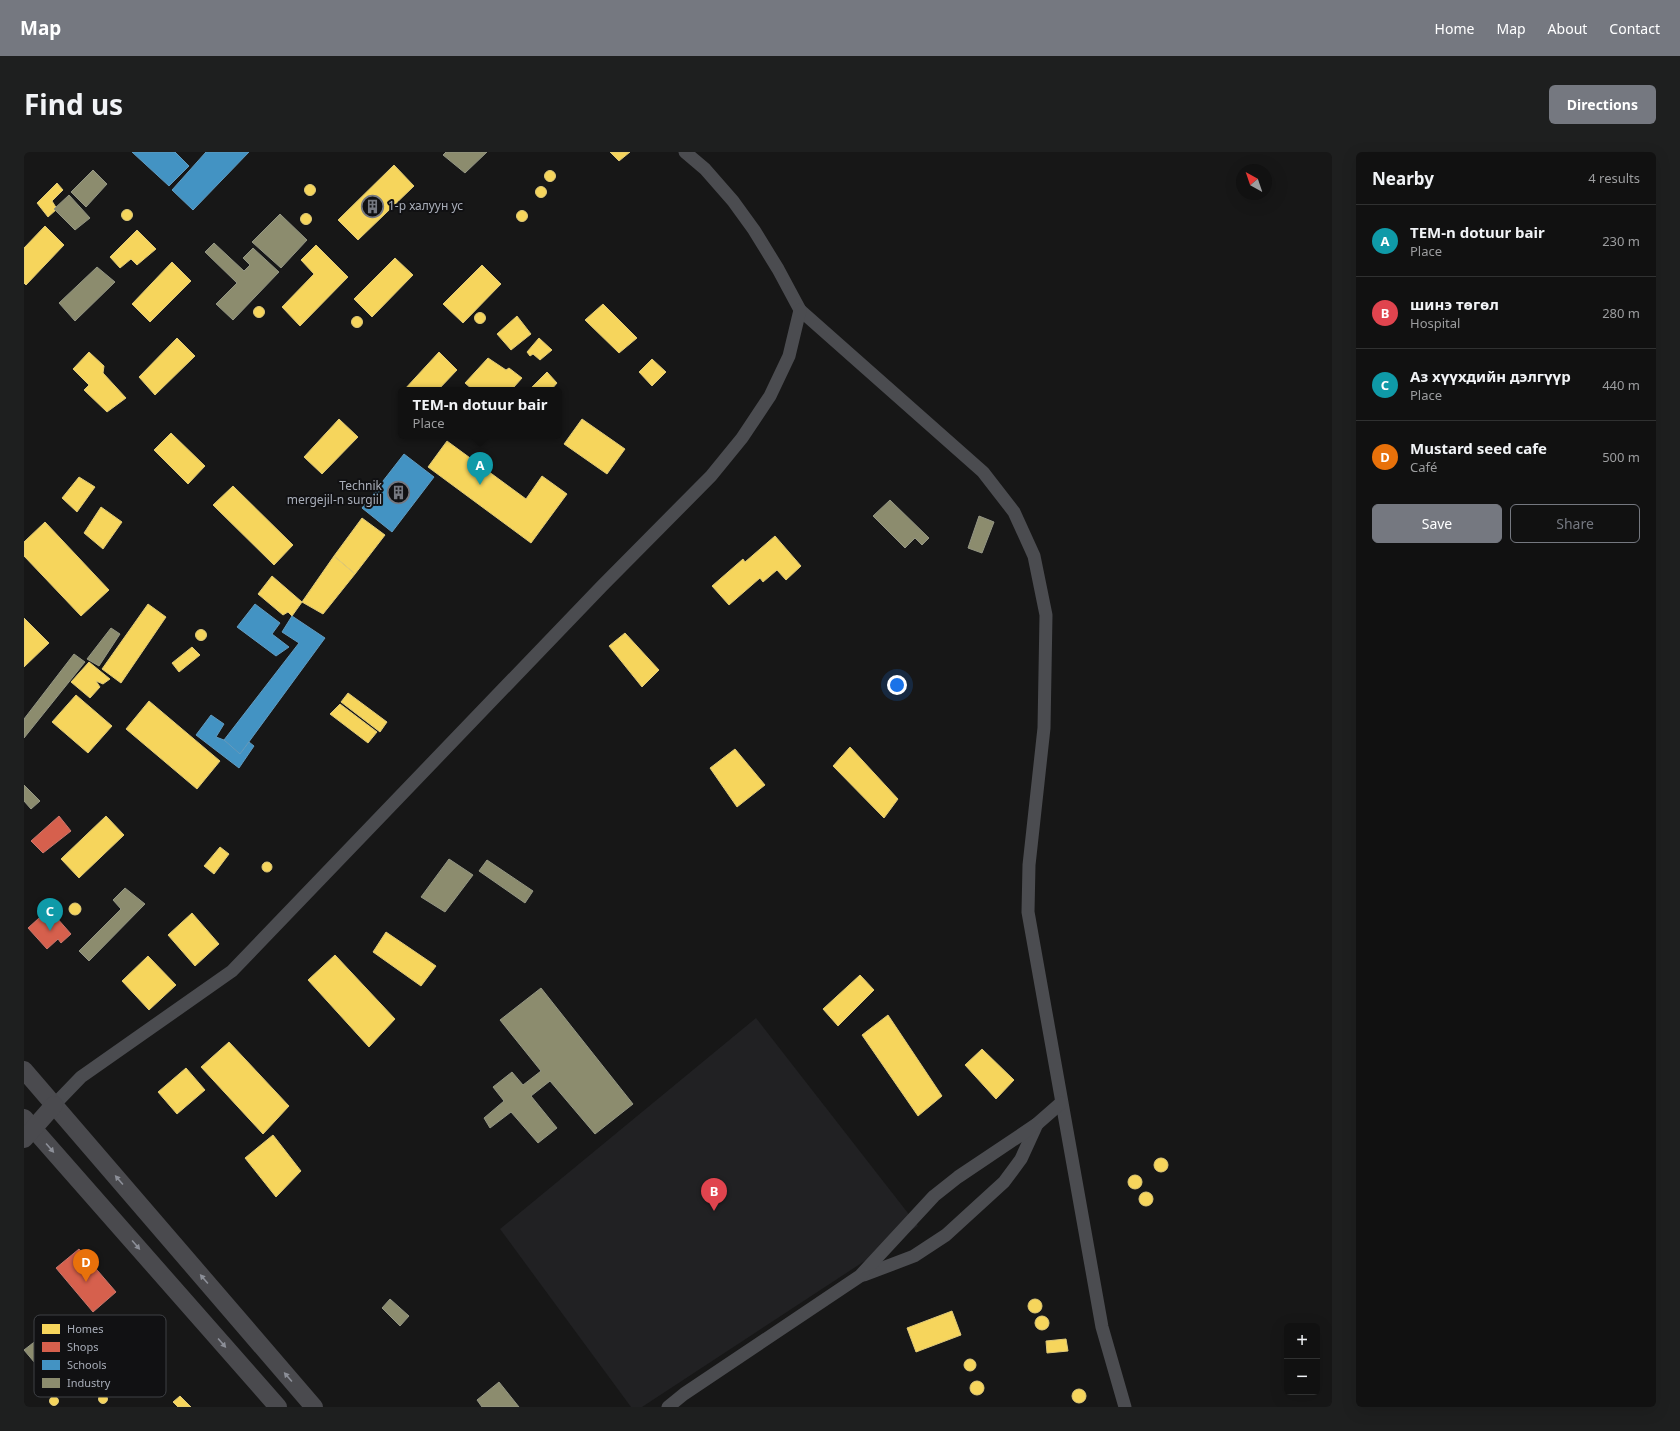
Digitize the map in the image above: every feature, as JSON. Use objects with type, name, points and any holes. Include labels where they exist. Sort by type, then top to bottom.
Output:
[{"type":"main road","points":[[24,1070],[306,1404]]},
{"type":"main road","points":[[54,1105],[27,1129],[278,1407]]},
{"type":"street","points":[[685,152],[705,169],[733,201],[754,230],[778,269],[800,310],[983,472],[1014,512],[1034,556],[1046,615],[1044,728],[1029,865],[1028,912],[1102,1327],[1125,1407]]},
{"type":"street","points":[[54,1105],[81,1077],[232,971],[602,586],[712,476],[742,438],[770,396],[789,356],[800,310]]},
{"type":"street","points":[[668,1407],[684,1394],[860,1276],[934,1196],[958,1177],[1037,1124],[1061,1103]]},
{"type":"street","points":[[860,1276],[914,1256],[946,1235],[1004,1182],[1021,1159],[1037,1124]]},
{"type":"shaded area","points":[[756,1018],[918,1226],[642,1407],[631,1407],[500,1229]]},
{"type":"building: Homes","points":[[610,152],[630,152],[619,161]]},
{"type":"building: Homes","name":"1-р халуун ус","points":[[394,165],[414,186],[358,240],[338,220]]},
{"type":"building: Homes","points":[[550,170],[554,172],[556,176],[554,180],[550,182],[546,180],[544,176],[546,172]]},
{"type":"building: Homes","points":[[57,183],[63,190],[52,201],[57,209],[48,217],[37,203]]},
{"type":"building: Homes","points":[[310,184],[314,186],[316,190],[314,194],[310,196],[306,194],[304,190],[306,186]]},
{"type":"building: Homes","points":[[541,186],[545,188],[547,192],[545,196],[541,198],[537,196],[535,192],[537,188]]},
{"type":"building: Homes","points":[[127,209],[131,211],[133,215],[131,219],[127,221],[123,219],[121,215],[123,211]]},
{"type":"building: Homes","points":[[522,210],[526,212],[528,216],[526,220],[522,222],[518,220],[516,216],[518,212]]},
{"type":"building: Homes","points":[[306,213],[310,215],[312,219],[310,223],[306,225],[302,223],[300,219],[302,215]]},
{"type":"building: Homes","points":[[45,226],[64,245],[26,285],[24,283],[24,248]]},
{"type":"building: Homes","points":[[137,230],[156,249],[137,265],[131,259],[120,268],[110,257]]},
{"type":"building: Homes","points":[[316,245],[348,277],[300,326],[282,307],[314,274],[301,260]]},
{"type":"building: Homes","points":[[395,258],[413,275],[372,317],[354,299]]},
{"type":"building: Homes","points":[[172,262],[191,281],[150,322],[132,304]]},
{"type":"building: Homes","points":[[482,265],[501,284],[463,323],[443,304]]},
{"type":"building: Homes","points":[[603,304],[637,338],[619,353],[585,320]]},
{"type":"building: Homes","points":[[259,306],[263,308],[265,312],[263,316],[259,318],[255,316],[253,312],[255,308]]},
{"type":"building: Homes","points":[[480,312],[484,314],[486,318],[484,322],[480,324],[476,322],[474,318],[476,314]]},
{"type":"building: Homes","points":[[357,316],[361,318],[363,322],[361,326],[357,328],[353,326],[351,322],[353,318]]},
{"type":"building: Homes","points":[[517,316],[531,334],[511,350],[497,334]]},
{"type":"building: Homes","points":[[177,338],[195,356],[155,395],[139,377]]},
{"type":"building: Homes","points":[[539,338],[552,350],[540,360],[533,354],[530,356],[527,352]]},
{"type":"building: Homes","points":[[89,352],[104,366],[103,373],[126,398],[107,412],[84,390],[89,385],[73,369]]},
{"type":"building: Homes","points":[[439,352],[457,370],[441,387],[407,387]]},
{"type":"building: Homes","points":[[488,358],[506,370],[509,368],[522,378],[514,387],[470,387],[465,383]]},
{"type":"building: Homes","points":[[652,359],[666,372],[652,386],[639,372]]},
{"type":"building: Homes","points":[[547,372],[557,383],[554,387],[532,387]]},
{"type":"building: Homes","points":[[339,419],[358,437],[322,474],[304,457]]},
{"type":"building: Homes","points":[[582,419],[625,449],[607,474],[564,444]]},
{"type":"building: Homes","points":[[171,433],[205,466],[188,484],[154,450]]},
{"type":"building: Homes","points":[[447,441],[526,499],[542,476],[567,494],[531,543],[428,467]]},
{"type":"building: Homes","points":[[79,477],[95,487],[77,512],[62,498]]},
{"type":"building: Homes","points":[[233,486],[293,545],[274,565],[213,505]]},
{"type":"building: Homes","points":[[101,507],[122,522],[103,549],[84,533]]},
{"type":"building: Homes","points":[[362,518],[385,535],[355,574],[334,556]]},
{"type":"building: Homes","points":[[45,522],[109,590],[81,616],[24,556],[24,542]]},
{"type":"building: Homes","points":[[775,536],[801,566],[786,580],[777,570],[763,582],[760,578],[729,605],[712,586],[743,559],[745,562]]},
{"type":"building: Homes","points":[[334,556],[355,574],[323,614],[302,602]]},
{"type":"building: Homes","points":[[272,576],[302,602],[292,616],[288,612],[283,615],[258,594]]},
{"type":"building: Homes","points":[[148,604],[166,617],[121,683],[102,669]]},
{"type":"building: Homes","points":[[24,618],[49,643],[24,667]]},
{"type":"building: Homes","points":[[199,630],[203,630],[205,631],[205,639],[199,640],[196,637],[196,633]]},
{"type":"building: Homes","points":[[625,633],[659,670],[642,687],[609,646]]},
{"type":"building: Homes","points":[[192,647],[200,655],[179,672],[172,663]]},
{"type":"building: Homes","points":[[89,662],[110,679],[103,684],[96,681],[100,687],[90,698],[71,682]]},
{"type":"building: Homes","points":[[348,693],[387,722],[380,732],[341,702]]},
{"type":"building: Homes","points":[[76,695],[112,726],[88,753],[52,722]]},
{"type":"building: Homes","points":[[149,701],[220,761],[197,789],[126,729]]},
{"type":"building: Homes","points":[[340,704],[377,732],[368,743],[330,714]]},
{"type":"building: Homes","points":[[850,747],[898,799],[884,818],[833,766]]},
{"type":"building: Homes","points":[[735,749],[765,785],[737,807],[710,768]]},
{"type":"building: Homes","points":[[106,816],[124,835],[79,878],[61,859]]},
{"type":"building: Homes","points":[[220,847],[229,854],[214,874],[204,866]]},
{"type":"building: Homes","points":[[265,862],[269,862],[271,863],[271,871],[265,872],[262,869],[262,865]]},
{"type":"building: Homes","points":[[77,903],[80,904],[80,914],[73,915],[70,914],[69,907],[70,904]]},
{"type":"building: Homes","points":[[192,913],[219,944],[195,966],[168,935]]},
{"type":"building: Homes","points":[[386,932],[436,966],[421,986],[373,952]]},
{"type":"building: Homes","points":[[335,955],[395,1019],[369,1047],[308,980]]},
{"type":"building: Homes","points":[[148,956],[176,985],[149,1010],[122,981]]},
{"type":"building: Homes","points":[[860,975],[874,990],[838,1026],[823,1009]]},
{"type":"building: Homes","points":[[888,1015],[942,1096],[918,1116],[862,1035]]},
{"type":"building: Homes","points":[[229,1042],[289,1106],[263,1134],[201,1067]]},
{"type":"building: Homes","points":[[982,1049],[1014,1080],[996,1099],[965,1065]]},
{"type":"building: Homes","points":[[186,1068],[205,1090],[177,1114],[158,1092]]},
{"type":"building: Homes","points":[[273,1135],[301,1171],[276,1197],[245,1158]]},
{"type":"building: Homes","points":[[1161,1158],[1166,1160],[1168,1165],[1166,1170],[1161,1172],[1156,1170],[1154,1165],[1156,1160]]},
{"type":"building: Homes","points":[[1135,1175],[1140,1177],[1142,1182],[1140,1187],[1135,1189],[1130,1187],[1128,1182],[1130,1177]]},
{"type":"building: Homes","points":[[1146,1192],[1151,1194],[1153,1199],[1151,1204],[1146,1206],[1141,1204],[1139,1199],[1141,1194]]},
{"type":"building: Homes","points":[[1035,1299],[1040,1301],[1042,1306],[1040,1311],[1035,1313],[1030,1311],[1028,1306],[1030,1301]]},
{"type":"building: Homes","points":[[952,1311],[961,1335],[916,1352],[907,1328]]},
{"type":"building: Homes","points":[[1042,1316],[1047,1318],[1049,1323],[1047,1328],[1042,1330],[1037,1328],[1035,1323],[1037,1318]]},
{"type":"building: Homes","points":[[1066,1339],[1068,1351],[1047,1353],[1046,1341]]},
{"type":"building: Homes","points":[[972,1359],[975,1360],[975,1370],[968,1371],[965,1370],[964,1363],[965,1360]]},
{"type":"building: Homes","points":[[977,1381],[982,1383],[984,1388],[982,1393],[977,1395],[972,1393],[970,1388],[972,1383]]},
{"type":"building: Homes","points":[[1079,1389],[1084,1391],[1086,1396],[1084,1401],[1079,1403],[1074,1401],[1072,1396],[1074,1391]]},
{"type":"building: Homes","points":[[180,1396],[191,1407],[178,1407],[173,1402]]},
{"type":"building: Homes","points":[[52,1397],[56,1397],[58,1399],[58,1403],[54,1406],[49,1401]]},
{"type":"building: Homes","points":[[99,1397],[107,1397],[107,1401],[103,1404],[98,1399]]},
{"type":"building: Shops","points":[[59,816],[71,831],[43,853],[31,841]]},
{"type":"building: Shops","points":[[49,909],[71,934],[61,943],[58,939],[47,949],[28,928]]},
{"type":"building: Shops","points":[[79,1249],[116,1292],[93,1312],[56,1268]]},
{"type":"building: Schools","points":[[132,152],[175,152],[189,166],[169,186]]},
{"type":"building: Schools","points":[[206,152],[249,152],[193,210],[172,190]]},
{"type":"building: Schools","name":"Technik mergejil-n surgiil","points":[[404,454],[434,477],[392,532],[362,508]]},
{"type":"building: Schools","points":[[255,604],[280,623],[272,634],[289,647],[276,656],[237,627]]},
{"type":"building: Schools","points":[[292,616],[325,638],[240,754],[224,740],[299,643],[282,632]]},
{"type":"building: Schools","points":[[211,715],[224,724],[216,737],[224,740],[240,754],[249,742],[254,746],[239,768],[196,735]]},
{"type":"building: Industry","points":[[446,152],[487,152],[465,173],[443,155]]},
{"type":"building: Industry","points":[[93,170],[107,184],[86,207],[71,192]]},
{"type":"building: Industry","points":[[69,195],[90,218],[75,230],[54,209]]},
{"type":"building: Industry","points":[[280,214],[307,240],[281,268],[252,242]]},
{"type":"building: Industry","points":[[214,243],[244,271],[250,265],[243,258],[253,248],[279,272],[233,320],[216,304],[237,283],[205,252]]},
{"type":"building: Industry","points":[[97,267],[115,282],[75,321],[59,303]]},
{"type":"building: Industry","points":[[890,500],[929,538],[922,545],[915,538],[905,548],[873,516]]},
{"type":"building: Industry","points":[[979,516],[994,522],[982,553],[968,548]]},
{"type":"building: Industry","points":[[111,628],[120,634],[99,666],[87,659]]},
{"type":"building: Industry","points":[[74,654],[85,662],[24,738],[24,719]]},
{"type":"building: Industry","points":[[24,785],[40,801],[31,809],[24,801]]},
{"type":"building: Industry","points":[[449,859],[473,875],[445,912],[421,897]]},
{"type":"building: Industry","points":[[487,860],[533,891],[525,903],[479,871]]},
{"type":"building: Industry","points":[[125,888],[145,904],[89,961],[79,951],[121,909],[113,900]]},
{"type":"building: Industry","points":[[541,988],[633,1104],[595,1134],[550,1081],[531,1096],[557,1128],[538,1143],[511,1112],[490,1128],[484,1118],[504,1101],[493,1087],[512,1072],[523,1085],[541,1071],[500,1020]]},
{"type":"building: Industry","points":[[390,1299],[409,1316],[400,1326],[382,1308]]},
{"type":"building: Industry","points":[[34,1342],[34,1362],[24,1350]]},
{"type":"building: Industry","points":[[499,1382],[519,1407],[482,1407],[477,1400]]},
{"type":"place","name":"1-р халуун ус","points":[[372,206]]},
{"type":"place","name":"TEM-n dotuur bair","points":[[480,485]]},
{"type":"place","name":"Technik mergejil-n surgiil","points":[[398,493]]},
{"type":"place","name":"Аз хүүхдийн дэлгүүр","points":[[50,931]]},
{"type":"place","name":"шинэ төгөл","points":[[714,1211]]},
{"type":"place","name":"Mustard seed cafe","points":[[86,1282]]}]
